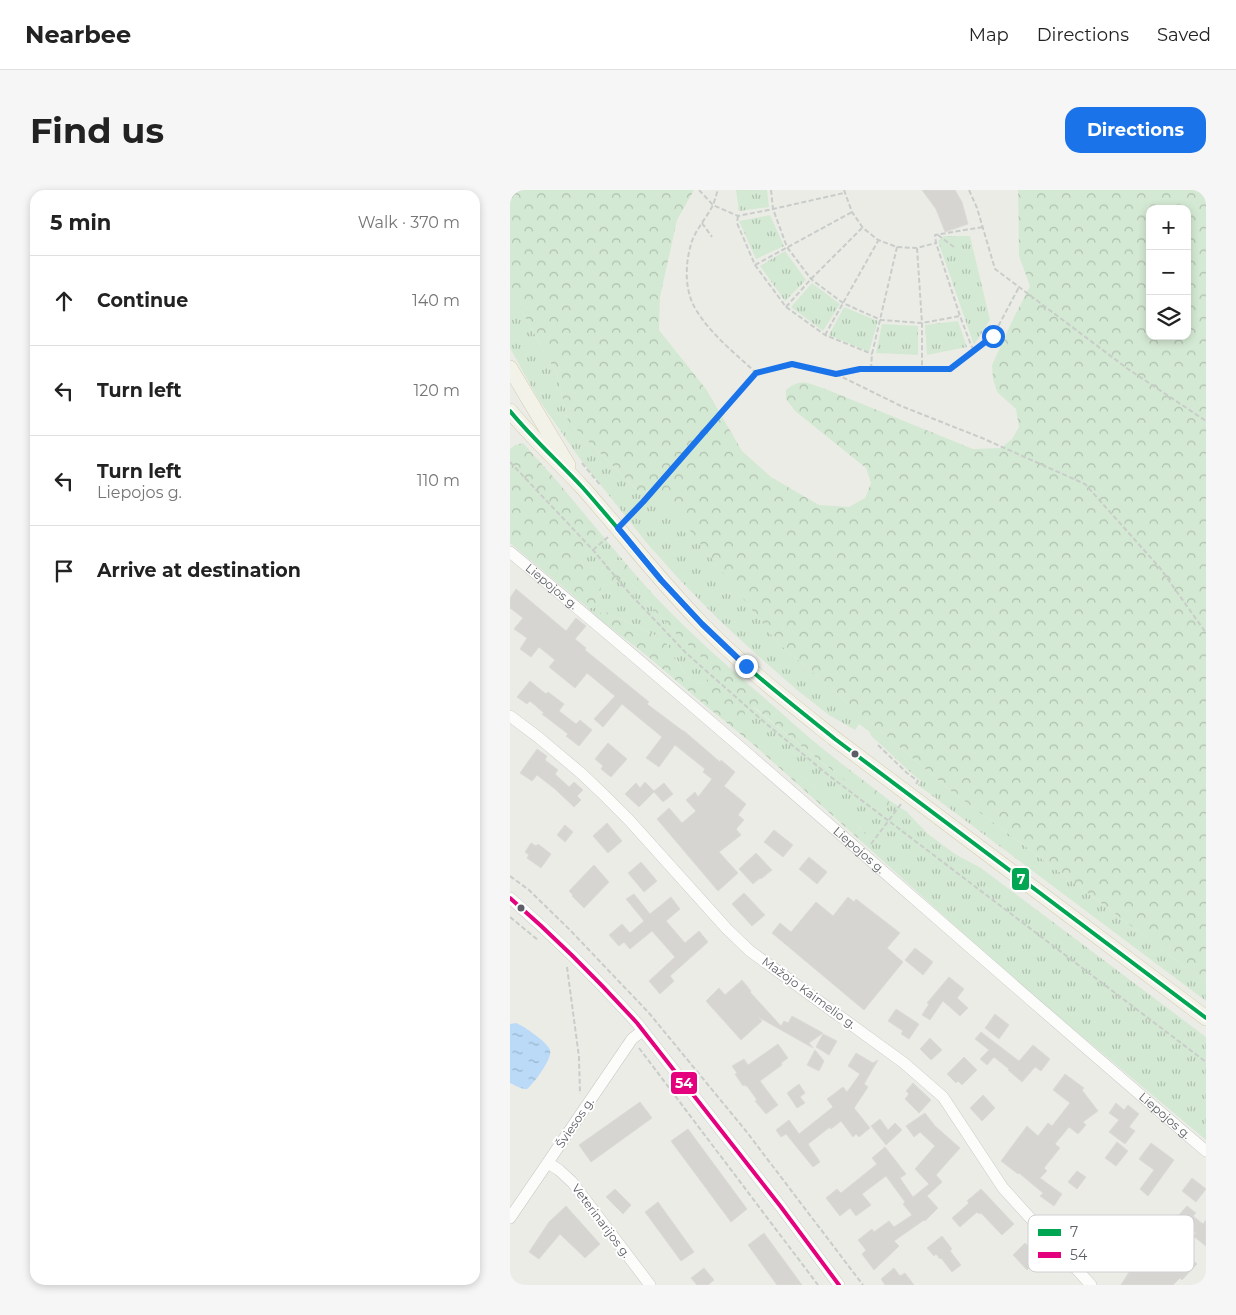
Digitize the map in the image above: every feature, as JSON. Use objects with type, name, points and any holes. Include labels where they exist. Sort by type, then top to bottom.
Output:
[{"type":"main road","points":[[510,368],[514,387],[582,487]]},
{"type":"main road","points":[[510,411],[525,430],[582,487],[661,580],[702,624],[746,666],[835,739],[1206,1018]]},
{"type":"street","name":"Liepojos g.","points":[[510,552],[599,625],[733,740],[1073,1038],[1206,1151]]},
{"type":"street","name":"Mažojo Kaimelio g.","points":[[510,716],[582,774],[612,803],[726,929],[750,951],[904,1063],[943,1097],[1003,1188],[1028,1216]]},
{"type":"street","points":[[510,898],[557,941],[616,1000],[781,1207],[839,1285]]},
{"type":"street","name":"Šviesos g.","points":[[510,1218],[632,1039],[642,1031]]},
{"type":"street","name":"Veterinarijos g.","points":[[548,1163],[572,1182],[650,1285]]},
{"type":"street","name":"Mažojo Kaimelio g.","points":[[1079,1272],[1091,1285]]},
{"type":"path","points":[[699,190],[713,205],[738,216],[844,191],[852,212],[863,228],[878,240],[897,246],[917,248],[936,243]]},
{"type":"path","points":[[718,190],[713,205],[693,239],[688,255],[689,292],[695,308],[713,332],[756,373]]},
{"type":"path","points":[[771,190],[773,209],[787,247],[811,279],[843,303],[881,320],[922,323],[960,316]]},
{"type":"path","points":[[969,190],[983,226],[995,269],[1128,369],[1206,420]]},
{"type":"path","points":[[755,265],[852,212]]},
{"type":"path","points":[[738,216],[738,223],[755,265],[786,307],[825,335],[872,354]]},
{"type":"path","points":[[702,223],[712,237]]},
{"type":"path","points":[[974,350],[960,316],[935,235],[983,226]]},
{"type":"path","points":[[786,307],[811,279],[863,228]]},
{"type":"path","points":[[938,235],[954,248]]},
{"type":"path","points":[[825,335],[878,240]]},
{"type":"path","points":[[871,369],[872,354],[897,246]]},
{"type":"path","points":[[917,248],[922,323],[922,369]]},
{"type":"path","points":[[836,374],[860,369],[950,369],[993,336],[1019,287]]},
{"type":"path","points":[[593,550],[643,502],[756,373],[792,364],[836,374],[901,406],[982,438],[1085,484],[1160,568],[1206,633]]},
{"type":"path","points":[[510,462],[686,653],[770,727],[827,774],[1206,1062]]},
{"type":"path","points":[[510,876],[529,890],[570,930],[649,1013],[746,1131],[863,1285]]},
{"type":"path","points":[[510,917],[545,946]]},
{"type":"path","points":[[573,971],[566,965],[580,1057],[580,1116]]},
{"type":"path","points":[[632,1039],[818,1285]]},
{"type":"green space","points":[[510,190],[694,190],[677,220],[660,297],[659,330],[706,389],[742,451],[771,477],[819,505],[849,507],[865,498],[871,483],[866,468],[795,411],[786,399],[786,390],[795,384],[808,383],[973,449],[1001,448],[1012,439],[1019,427],[1016,409],[997,392],[993,379],[992,365],[1030,286],[1019,256],[1018,190],[1206,190],[1206,983],[951,791],[777,642],[666,500],[638,491],[568,421],[557,374],[519,306],[510,299]]},
{"type":"green space","points":[[736,190],[767,190],[769,207],[739,211]]},
{"type":"green space","points":[[770,215],[784,246],[756,259],[739,221]]},
{"type":"green space","points":[[944,236],[970,236],[990,320],[974,345],[938,241]]},
{"type":"green space","points":[[785,251],[806,280],[785,301],[760,266]]},
{"type":"green space","points":[[812,283],[840,304],[823,331],[791,307]]},
{"type":"green space","points":[[510,299],[519,306],[557,374],[568,421],[638,491],[666,499],[777,642],[951,791],[1206,983],[1206,1001],[918,785],[921,781],[871,736],[870,732],[859,724],[855,730],[829,715],[797,690],[719,620],[646,542],[580,459],[537,397],[510,348]]},
{"type":"green space","points":[[844,307],[878,321],[869,352],[829,335]]},
{"type":"green space","points":[[958,321],[967,347],[927,355],[925,325]]},
{"type":"green space","points":[[882,324],[918,326],[918,355],[876,353]]},
{"type":"green space","points":[[523,443],[602,535],[588,549],[581,560],[585,570],[600,570],[613,561],[623,560],[672,614],[725,664],[811,739],[889,800],[889,807],[883,810],[754,707],[745,712],[743,723],[854,822],[868,837],[867,842],[862,842],[754,745],[646,655],[599,619],[600,613],[604,611],[659,637],[668,646],[693,683],[703,683],[707,679],[713,670],[674,632],[631,583],[623,578],[602,586],[595,608],[588,608],[510,543],[510,449],[515,445]]},
{"type":"green space","points":[[602,535],[623,560],[613,561],[600,570],[585,571],[581,560],[588,549]]},
{"type":"green space","points":[[623,578],[631,583],[674,632],[713,670],[706,681],[703,683],[693,683],[659,637],[604,611],[600,613],[599,619],[588,608],[595,607],[602,586]]},
{"type":"green space","points":[[753,707],[830,769],[889,807],[889,800],[907,812],[928,834],[955,854],[981,868],[1206,1037],[1206,1140],[1017,982],[862,842],[867,842],[860,828],[814,786],[757,739],[742,723],[745,712]]},
{"type":"water","points":[[516,1023],[535,1035],[550,1050],[549,1059],[527,1089],[510,1083],[510,1024]]},
{"type":"building","points":[[922,190],[955,190],[962,202],[968,224],[945,232],[936,209]]},
{"type":"building","points":[[516,589],[566,631],[576,618],[586,626],[575,639],[586,648],[585,650],[649,702],[647,704],[735,772],[724,786],[746,804],[738,815],[744,820],[736,829],[741,835],[719,852],[738,873],[718,891],[657,819],[669,808],[682,823],[696,811],[686,800],[695,792],[698,797],[712,779],[703,772],[705,769],[675,745],[659,767],[646,758],[662,737],[622,704],[603,727],[594,719],[615,696],[587,673],[575,688],[549,667],[555,660],[539,647],[531,657],[520,649],[527,638],[514,629],[523,618],[510,608],[510,598]]},
{"type":"building","points":[[530,681],[546,694],[548,692],[564,704],[559,711],[576,724],[580,720],[592,730],[579,746],[530,701],[527,704],[517,697]]},
{"type":"building","points":[[608,743],[627,759],[611,777],[601,769],[603,766],[595,759]]},
{"type":"building","points":[[537,749],[547,756],[545,760],[558,770],[555,774],[569,787],[574,782],[583,790],[577,796],[581,800],[574,807],[537,775],[532,781],[520,773]]},
{"type":"building","points":[[645,782],[654,791],[664,783],[673,794],[663,802],[654,792],[639,807],[625,794],[636,783],[640,788]]},
{"type":"building","points":[[607,823],[622,841],[608,853],[593,836]]},
{"type":"building","points":[[565,825],[573,832],[565,842],[557,835]]},
{"type":"building","points":[[774,830],[793,845],[783,857],[764,842]]},
{"type":"building","points":[[531,843],[536,846],[538,844],[551,854],[541,868],[527,858],[529,855],[525,852]]},
{"type":"building","points":[[756,853],[772,870],[753,884],[739,869]]},
{"type":"building","points":[[809,857],[827,872],[817,884],[799,869]]},
{"type":"building","points":[[641,862],[657,881],[644,892],[628,873]]},
{"type":"building","points":[[594,865],[609,882],[584,908],[569,891]]},
{"type":"building","points":[[744,893],[765,915],[752,926],[732,904]]},
{"type":"building","points":[[634,894],[650,914],[671,897],[680,909],[666,921],[685,943],[699,931],[708,942],[670,976],[674,981],[660,994],[649,981],[675,957],[652,931],[630,949],[624,942],[619,946],[609,935],[622,924],[630,933],[644,921],[626,899]]},
{"type":"building","points":[[848,897],[854,902],[856,899],[900,933],[887,948],[903,962],[864,1010],[772,933],[780,923],[791,932],[816,902],[833,916]]},
{"type":"building","points":[[915,948],[933,962],[923,975],[905,960]]},
{"type":"building","points":[[949,977],[964,989],[957,998],[968,1008],[960,1016],[943,1001],[930,1020],[922,1015],[929,1004],[927,1003]]},
{"type":"building","points":[[742,980],[750,992],[781,1026],[784,1021],[788,1023],[792,1016],[823,1033],[809,1043],[813,1048],[758,1017],[762,1021],[741,1040],[706,1001],[719,988],[725,995]]},
{"type":"building","points":[[896,1009],[919,1024],[909,1039],[901,1034],[903,1031],[888,1021]]},
{"type":"building","points":[[995,1014],[1009,1025],[999,1039],[985,1028]]},
{"type":"building","points":[[981,1032],[1019,1061],[1033,1045],[1050,1059],[1041,1071],[1035,1067],[1022,1082],[994,1057],[987,1065],[980,1059],[989,1050],[975,1039]]},
{"type":"building","points":[[823,1034],[837,1041],[829,1055],[816,1047]]},
{"type":"building","points":[[930,1038],[942,1050],[931,1060],[920,1049]]},
{"type":"building","points":[[778,1044],[788,1058],[781,1063],[782,1065],[760,1081],[778,1105],[766,1114],[755,1101],[757,1100],[747,1086],[743,1086],[732,1066],[744,1059],[748,1065]]},
{"type":"building","points":[[815,1050],[824,1061],[819,1071],[807,1065]]},
{"type":"building","points":[[856,1053],[873,1063],[878,1060],[864,1084],[868,1087],[854,1108],[870,1128],[859,1137],[856,1134],[853,1137],[841,1121],[831,1129],[830,1127],[808,1144],[820,1162],[813,1167],[786,1134],[781,1137],[776,1130],[789,1120],[799,1134],[833,1107],[827,1099],[843,1087],[847,1092],[860,1074],[848,1066]]},
{"type":"building","points":[[964,1057],[977,1070],[962,1085],[958,1081],[956,1083],[947,1074]]},
{"type":"building","points":[[1065,1074],[1084,1088],[1082,1090],[1098,1111],[1083,1122],[1086,1125],[1078,1134],[1069,1127],[1055,1144],[1060,1148],[1044,1168],[1047,1171],[1040,1178],[1062,1194],[1054,1206],[1040,1196],[1043,1193],[1001,1161],[1027,1126],[1038,1136],[1048,1123],[1052,1126],[1070,1103],[1053,1090]]},
{"type":"building","points":[[913,1083],[931,1100],[919,1113],[905,1099],[909,1094],[906,1091]]},
{"type":"building","points":[[799,1084],[805,1093],[800,1097],[805,1103],[797,1108],[787,1093]]},
{"type":"building","points":[[983,1095],[995,1108],[982,1121],[970,1108]]},
{"type":"building","points":[[640,1102],[652,1118],[591,1162],[579,1145]]},
{"type":"building","points":[[1116,1103],[1124,1110],[1128,1105],[1139,1114],[1129,1127],[1135,1131],[1125,1144],[1109,1132],[1119,1120],[1109,1113]]},
{"type":"building","points":[[925,1113],[935,1126],[960,1148],[936,1175],[942,1182],[927,1196],[938,1208],[925,1221],[894,1241],[899,1246],[874,1270],[862,1254],[866,1250],[858,1240],[872,1229],[874,1232],[889,1221],[894,1227],[912,1215],[903,1204],[905,1202],[886,1176],[862,1194],[871,1205],[856,1216],[850,1208],[840,1216],[826,1198],[837,1189],[841,1193],[877,1164],[872,1158],[885,1147],[906,1174],[900,1178],[913,1197],[929,1184],[915,1169],[935,1146],[920,1132],[914,1137],[906,1126]]},
{"type":"building","points":[[880,1119],[888,1130],[895,1123],[902,1130],[886,1145],[871,1126]]},
{"type":"building","points":[[688,1129],[747,1209],[731,1222],[671,1141]]},
{"type":"building","points":[[1117,1142],[1128,1151],[1116,1166],[1105,1158]]},
{"type":"building","points":[[1151,1143],[1174,1160],[1148,1196],[1140,1189],[1154,1170],[1139,1159]]},
{"type":"building","points":[[1077,1171],[1086,1177],[1077,1189],[1068,1182]]},
{"type":"building","points":[[1192,1178],[1206,1189],[1196,1202],[1182,1191]]},
{"type":"building","points":[[615,1189],[631,1205],[623,1214],[606,1197]]},
{"type":"building","points":[[981,1189],[1014,1224],[1002,1235],[981,1213],[977,1212],[960,1227],[952,1218]]},
{"type":"building","points":[[658,1202],[694,1252],[681,1261],[645,1212]]},
{"type":"building","points":[[566,1206],[600,1244],[585,1258],[560,1234],[539,1259],[529,1252],[549,1222]]},
{"type":"building","points":[[1187,1206],[1196,1213],[1194,1215],[1179,1215]]},
{"type":"building","points":[[1194,1217],[1203,1224],[1206,1220],[1206,1246],[1194,1237],[1196,1233],[1194,1231]]},
{"type":"building","points":[[764,1233],[802,1285],[777,1285],[748,1245]]},
{"type":"building","points":[[942,1236],[952,1249],[950,1251],[961,1265],[952,1272],[941,1258],[936,1254],[934,1256],[927,1248]]},
{"type":"building","points":[[1025,1243],[1028,1246],[1027,1270],[1013,1255]]},
{"type":"building","points":[[704,1268],[714,1280],[708,1285],[697,1285],[691,1278]]},
{"type":"building","points":[[894,1268],[900,1276],[905,1273],[914,1285],[885,1285],[881,1279]]},
{"type":"building","points":[[1129,1272],[1190,1272],[1182,1280],[1180,1278],[1173,1285],[1121,1285]]},
{"type":"transit line","name":"7","points":[[510,411],[583,488],[685,606],[749,668],[835,739],[1206,1018]]},
{"type":"transit line","name":"54","points":[[510,898],[607,990],[637,1023],[781,1207],[839,1285]]},
{"type":"route","points":[[746,666],[702,624],[661,580],[618,528],[756,373],[792,364],[836,374],[860,369],[950,369],[993,336]]}]
